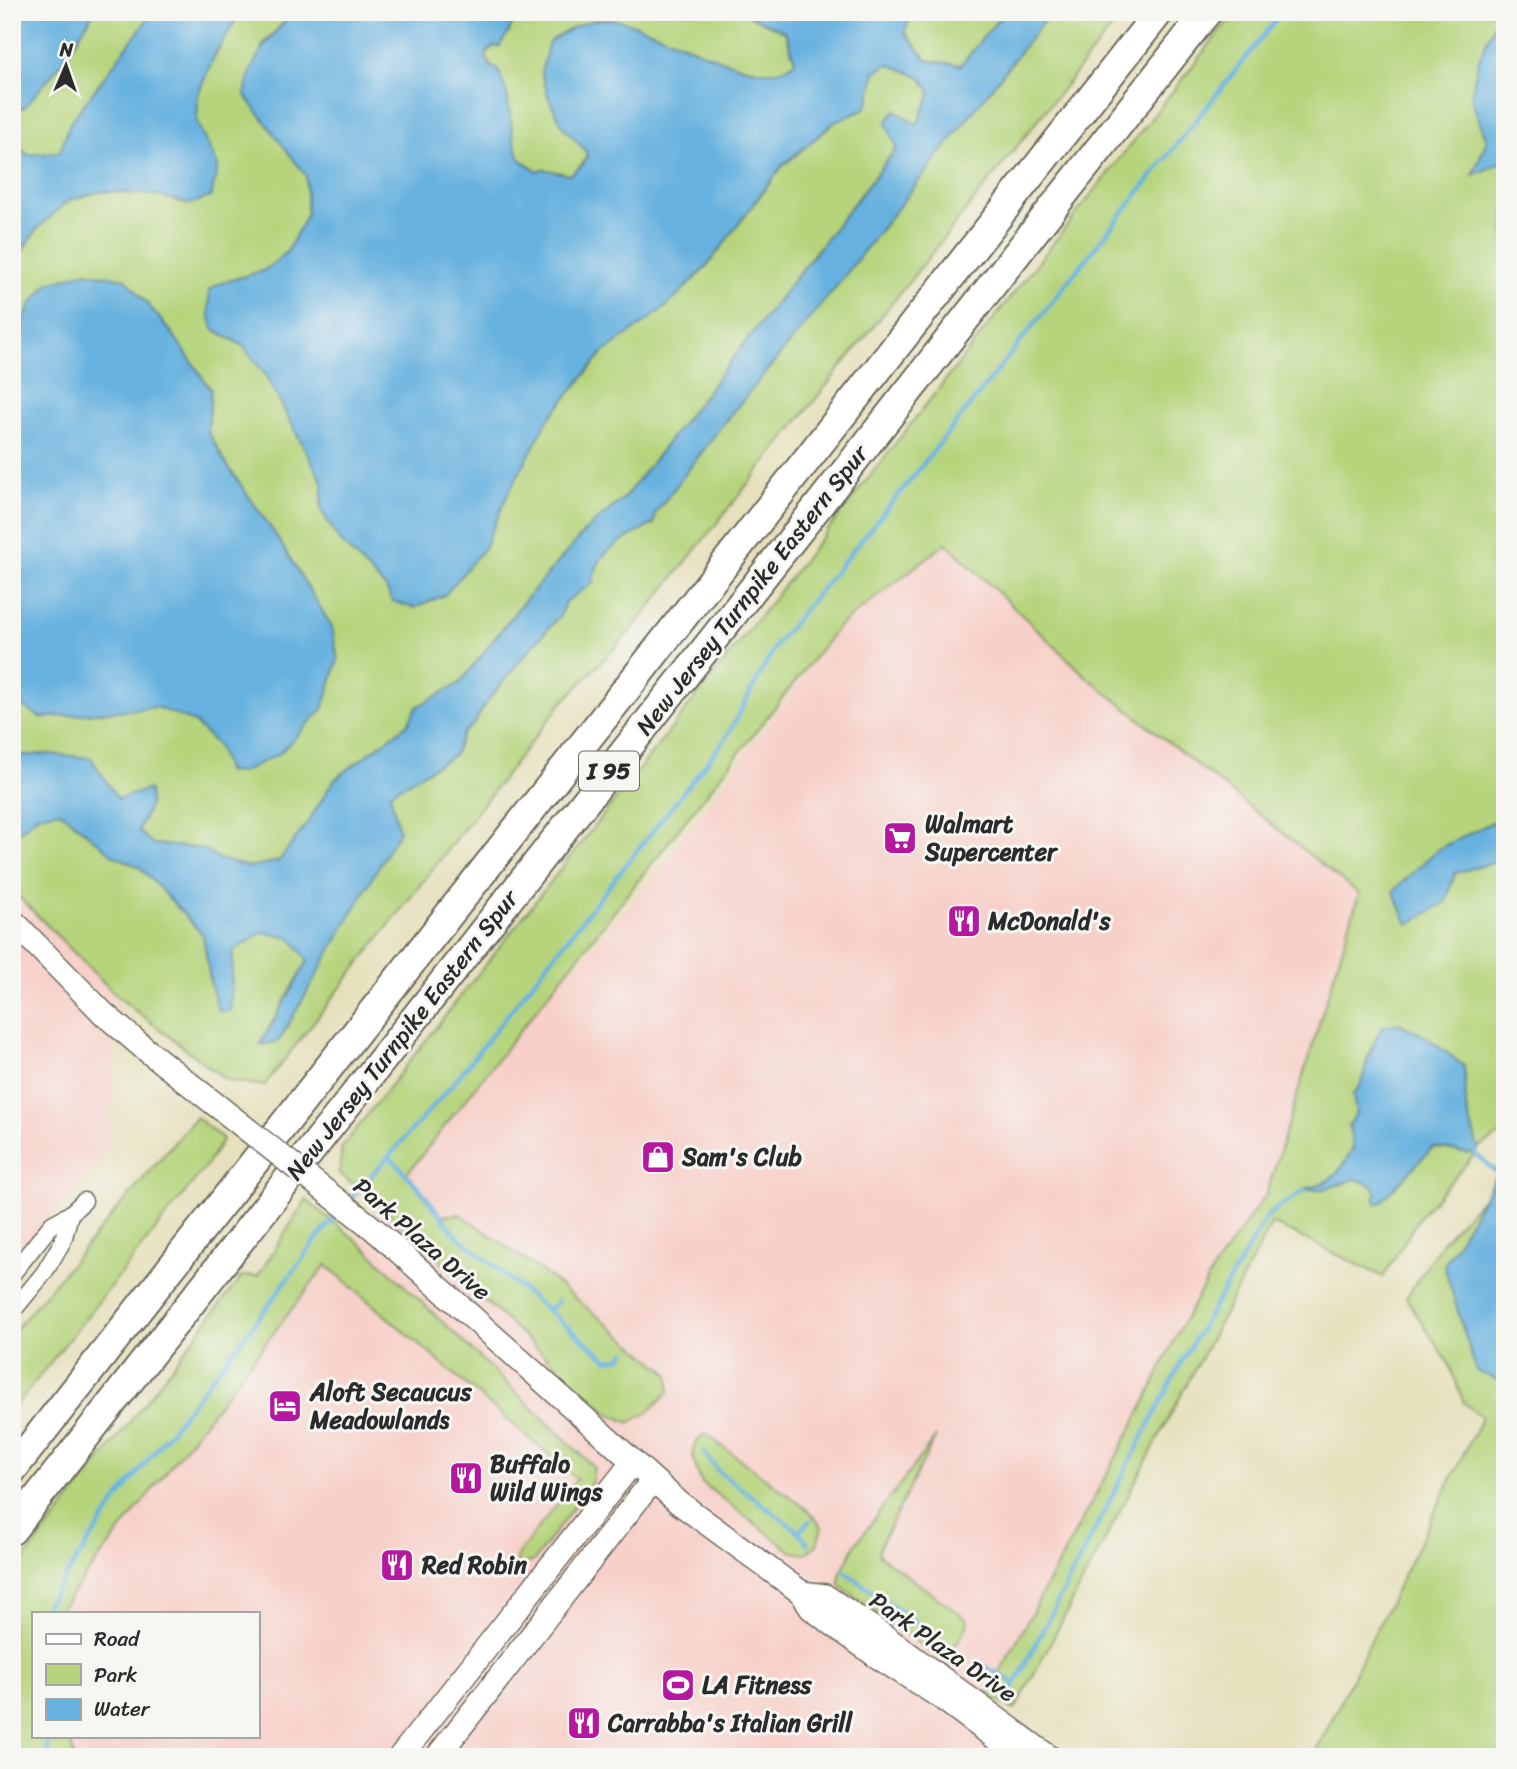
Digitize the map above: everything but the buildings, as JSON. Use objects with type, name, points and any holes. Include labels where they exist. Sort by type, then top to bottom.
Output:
[{"type":"highway","name":"New Jersey Turnpike Eastern Spur","points":[[12,1470],[1159,12]]},
{"type":"highway","name":"New Jersey Turnpike Eastern Spur","points":[[12,1530],[1207,12]]},
{"type":"street","name":"Park Plaza Drive","points":[[12,920],[104,1014],[374,1230],[678,1502],[802,1593],[825,1596],[945,1690],[1021,1757]]},
{"type":"street","points":[[12,1274],[52,1224],[70,1214],[84,1201]]},
{"type":"street","points":[[12,1312],[44,1273],[63,1241],[70,1214]]},
{"type":"street","points":[[400,1757],[633,1462]]},
{"type":"street","points":[[437,1757],[653,1480]]},
{"type":"street","name":"Park Plaza Drive","points":[[945,1690],[1049,1757]]},
{"type":"shaded area","points":[[946,543],[1088,678],[1359,894],[1267,1193],[1214,1268],[1180,1328],[1144,1405],[978,1712],[1045,1757],[12,1757],[12,1673],[32,1738],[259,1738],[259,1612],[58,1612],[326,1265],[334,1270],[507,1040],[658,872],[839,626]]},
{"type":"shaded area","points":[[12,890],[118,997],[107,1153],[12,1261]]},
{"type":"green space","points":[[94,12],[153,12],[70,123],[60,152],[28,155],[12,141],[12,107],[24,108],[64,60]]},
{"type":"green space","points":[[241,12],[294,12],[263,44],[246,94],[306,176],[307,214],[287,252],[265,270],[219,284],[214,329],[242,345],[265,374],[323,483],[321,510],[339,540],[386,588],[392,600],[484,548],[507,494],[549,418],[603,353],[667,306],[707,266],[782,167],[835,122],[865,109],[874,72],[888,64],[921,77],[931,93],[917,126],[894,111],[886,123],[897,147],[625,497],[587,529],[520,606],[460,683],[417,707],[408,724],[334,780],[279,861],[249,867],[219,859],[204,849],[153,844],[138,831],[150,805],[118,799],[49,754],[14,756],[12,753],[12,699],[41,718],[157,707],[194,722],[218,746],[227,772],[332,627],[208,432],[211,390],[173,334],[126,279],[12,350],[12,266],[37,229],[69,200],[103,191],[155,195],[189,204],[218,166],[198,127],[196,108],[210,64]]},
{"type":"green space","points":[[515,12],[741,12],[785,32],[795,61],[782,70],[765,73],[723,61],[683,43],[563,127],[582,146],[586,156],[570,175],[543,169],[538,171],[520,159],[513,138],[507,94],[486,58],[488,51],[509,32]]},
{"type":"green space","points":[[912,12],[1004,12],[961,65],[927,60],[904,32]]},
{"type":"green space","points":[[1051,12],[1124,12],[630,632],[560,705],[264,1086],[226,1080],[118,997],[12,890],[12,839],[38,815],[60,811],[113,855],[140,867],[203,935],[211,986],[230,1011],[233,951],[263,932],[291,938],[308,960],[260,1044],[279,1040],[389,793],[454,755],[463,733],[474,724],[485,704],[561,614],[564,602],[592,583],[599,561],[614,546],[654,524],[655,514],[723,424],[838,284]]},
{"type":"green space","points":[[1235,12],[1499,12],[1478,62],[1471,99],[1487,140],[1473,174],[1505,161],[1505,812],[1495,821],[1438,849],[1445,903],[1455,873],[1495,862],[1505,854],[1505,1132],[1478,1148],[1466,1107],[1464,1066],[1425,1036],[1399,1023],[1382,1027],[1369,1053],[1360,1085],[1353,1094],[1356,1113],[1352,1126],[1353,1148],[1335,1175],[1323,1183],[1305,1189],[1341,1185],[1354,1179],[1374,1187],[1380,1203],[1433,1147],[1475,1154],[1420,1216],[1383,1277],[1272,1223],[1015,1710],[987,1696],[1144,1405],[1180,1328],[1214,1268],[1267,1193],[1359,894],[1088,678],[946,543],[839,626],[407,1174],[440,1216],[460,1214],[544,1273],[669,1374],[669,1392],[647,1413],[629,1423],[608,1413],[386,1211],[339,1173],[342,1147]]},
{"type":"green space","points":[[196,1117],[223,1139],[206,1166],[12,1411],[12,1333]]},
{"type":"green space","points":[[1484,1197],[1444,1265],[1476,1370],[1505,1383],[1505,1757],[1313,1757],[1482,1417],[1464,1403],[1449,1364],[1406,1298],[1443,1241]]},
{"type":"green space","points":[[306,1200],[360,1243],[594,1467],[592,1482],[534,1561],[519,1566],[516,1559],[520,1551],[577,1479],[326,1265],[58,1612],[32,1612],[32,1738],[70,1738],[74,1757],[12,1757],[12,1575],[242,1276],[258,1276]]},
{"type":"green space","points":[[706,1434],[808,1510],[822,1527],[817,1545],[805,1554],[792,1552],[702,1483],[694,1463],[693,1450],[699,1439]]},
{"type":"green space","points":[[936,1436],[878,1550],[879,1555],[967,1619],[966,1628],[956,1644],[939,1658],[840,1586],[840,1574],[855,1545]]},
{"type":"water","points":[[12,12],[94,12],[64,60],[24,108],[12,107]]},
{"type":"water","points":[[153,12],[241,12],[216,52],[198,94],[197,123],[218,166],[211,197],[190,204],[155,195],[103,191],[69,200],[37,229],[12,266],[12,141],[28,155],[60,152],[70,123]]},
{"type":"water","points":[[294,12],[515,12],[509,32],[499,47],[494,46],[488,51],[486,58],[491,67],[498,69],[507,94],[513,138],[520,159],[537,171],[543,169],[570,175],[584,164],[586,151],[563,127],[549,99],[541,72],[549,42],[584,23],[600,19],[627,22],[734,64],[760,70],[781,70],[795,61],[786,32],[741,12],[912,12],[905,32],[927,60],[961,65],[1004,12],[1051,12],[838,284],[723,424],[655,514],[654,523],[606,553],[595,571],[593,583],[565,602],[561,614],[485,704],[474,724],[463,733],[454,755],[390,793],[399,831],[279,1041],[260,1045],[308,961],[291,938],[263,932],[233,951],[230,1011],[219,1011],[211,986],[203,935],[140,867],[113,855],[60,811],[37,815],[12,839],[12,828],[16,823],[12,819],[12,753],[14,756],[49,754],[91,758],[118,799],[149,789],[150,805],[138,831],[153,844],[204,849],[219,859],[249,867],[279,861],[334,780],[408,724],[417,707],[460,683],[520,606],[587,529],[625,497],[897,148],[886,123],[895,110],[917,125],[931,93],[921,77],[889,64],[875,72],[865,109],[835,122],[782,166],[707,266],[667,306],[603,353],[549,418],[508,494],[484,548],[445,595],[414,608],[392,601],[386,588],[339,540],[321,510],[323,483],[265,374],[242,345],[213,329],[209,313],[209,290],[219,284],[265,270],[287,252],[307,214],[306,176],[245,95],[256,59]]},
{"type":"water","points":[[1499,12],[1505,12],[1505,161],[1473,175],[1487,140],[1471,99],[1478,62]]},
{"type":"water","points":[[85,272],[126,279],[173,334],[211,390],[208,432],[332,627],[338,660],[323,709],[279,754],[240,773],[227,772],[218,746],[194,722],[157,707],[41,718],[12,699],[12,350],[31,304],[49,283]]},
{"type":"water","points":[[1505,812],[1505,854],[1495,862],[1455,873],[1445,903],[1408,924],[1393,891],[1438,849],[1495,821]]},
{"type":"water","points":[[1398,1023],[1425,1036],[1464,1066],[1466,1107],[1478,1148],[1475,1154],[1433,1147],[1380,1203],[1376,1203],[1374,1198],[1377,1194],[1374,1187],[1354,1179],[1324,1189],[1305,1190],[1335,1176],[1348,1157],[1353,1148],[1349,1126],[1356,1113],[1353,1094],[1363,1080],[1368,1058],[1382,1027]]},
{"type":"water","points":[[1505,1161],[1505,1383],[1476,1371],[1444,1265]]},
{"type":"waterway","points":[[349,1201],[452,1085],[726,738],[777,643],[909,482],[1282,12]]},
{"type":"waterway","points":[[1475,1154],[1505,1179]]},
{"type":"waterway","points":[[389,1156],[420,1189],[455,1234],[608,1360],[621,1358],[625,1352]]},
{"type":"waterway","points":[[1013,1688],[1184,1357],[1268,1215],[1305,1190]]},
{"type":"waterway","points":[[42,1612],[119,1497],[339,1213]]},
{"type":"waterway","points":[[544,1308],[553,1307],[558,1301]]},
{"type":"waterway","points":[[704,1452],[718,1471],[799,1532],[808,1544]]},
{"type":"waterway","points":[[799,1532],[810,1521]]},
{"type":"waterway","points":[[844,1571],[940,1640]]},
{"type":"waterway","points":[[978,1663],[1015,1683]]},
{"type":"waterway","points":[[46,1738],[49,1757]]},
{"type":"place","name":"Walmart Supercenter","points":[[900,838]]},
{"type":"place","name":"McDonald's","points":[[964,921]]},
{"type":"place","name":"Sam's Club","points":[[658,1157]]},
{"type":"place","name":"Aloft Secaucus Meadowlands","points":[[285,1406]]},
{"type":"place","name":"Buffalo Wild Wings","points":[[466,1478]]},
{"type":"place","name":"Red Robin","points":[[397,1565]]},
{"type":"place","name":"LA Fitness","points":[[678,1685]]},
{"type":"place","name":"Carrabba's Italian Grill","points":[[584,1723]]}]
